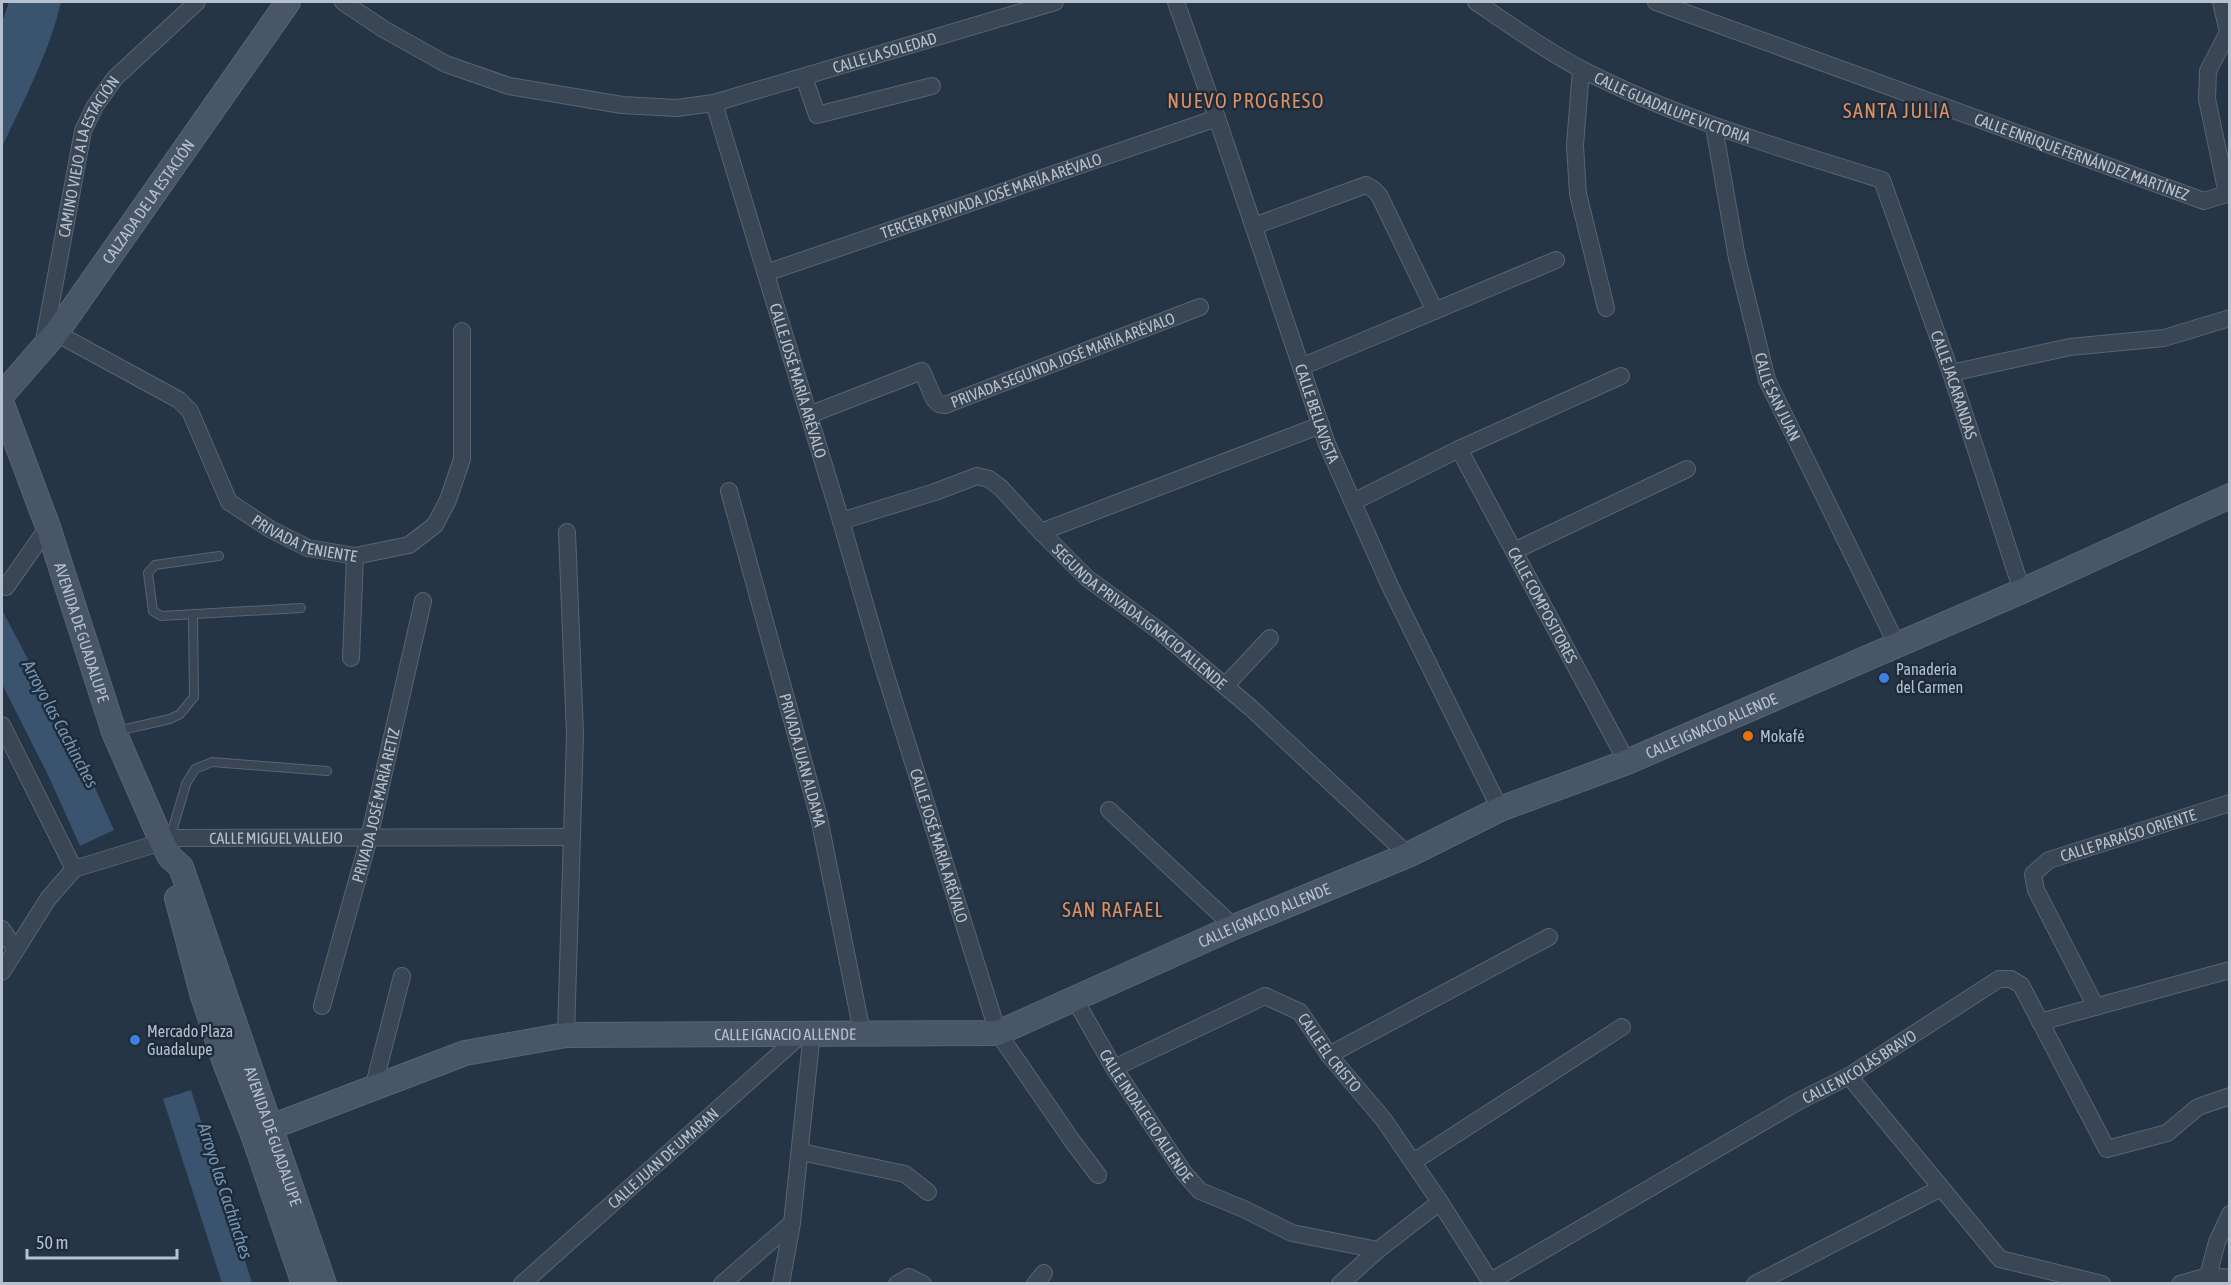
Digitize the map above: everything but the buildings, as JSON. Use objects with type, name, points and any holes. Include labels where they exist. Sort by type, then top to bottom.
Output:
[{"type":"street","name":"CAMINO VIEJO A LA ESTACIÓN","points":[[50,339],[83,131],[95,106],[115,78],[197,2]]},
{"type":"street","name":"CALZADA DE LA ESTACIÓN","points":[[2,395],[50,339],[288,2]]},
{"type":"street","points":[[343,2],[385,30],[446,64],[509,86],[622,105],[676,108],[714,103]]},
{"type":"street","name":"CALLE LA SOLEDAD","points":[[714,103],[1054,2]]},
{"type":"street","name":"CALLE BELLAVISTA","points":[[1176,2],[1321,425],[1390,586],[1500,808]]},
{"type":"street","name":"CALLE GUADALUPE VICTORIA","points":[[1476,2],[1581,70],[1654,103],[1714,127],[1882,180]]},
{"type":"street","name":"CALLE ENRIQUE FERNÁNDEZ MARTÍNEZ","points":[[1656,2],[2204,201],[2228,193]]},
{"type":"street","points":[[2221,2],[2228,32],[2208,71],[2207,99],[2228,193]]},
{"type":"street","points":[[1581,70],[1575,145],[1578,194],[1606,308]]},
{"type":"street","points":[[804,77],[817,115],[932,86]]},
{"type":"street","name":"CALLE JOSÉ MARÍA ARÉVALO","points":[[714,103],[882,663],[998,1032],[1098,1175]]},
{"type":"street","name":"TERCERA PRIVADA JOSÉ MARÍA ARÉVALO","points":[[766,273],[1217,118]]},
{"type":"street","name":"CALLE SAN JUAN","points":[[1714,127],[1737,258],[1767,380],[1897,645]]},
{"type":"street","name":"CALLE JACARANDAS","points":[[1882,180],[1951,373],[2022,591]]},
{"type":"street","points":[[1254,226],[1366,185],[1379,195],[1435,311]]},
{"type":"street","points":[[1301,367],[1556,260]]},
{"type":"street","name":"PRIVADA SEGUNDA JOSÉ MARÍA ARÉVALO","points":[[808,415],[922,371],[934,399],[939,404],[945,405],[1200,307]]},
{"type":"street","points":[[1951,373],[2070,347],[2164,338],[2229,318]]},
{"type":"street","name":"PRIVADA TENIENTE","points":[[50,339],[179,400],[190,411],[229,502],[270,528],[308,548],[355,556],[409,545],[435,525],[448,500],[462,459],[462,331]]},
{"type":"street","points":[[1353,502],[1460,449],[1622,376]]},
{"type":"street","name":"AVENIDA DE GUADALUPE","points":[[2,404],[48,527],[114,732],[168,846],[181,867],[262,1132],[304,1284]]},
{"type":"street","points":[[1041,532],[1321,425]]},
{"type":"street","name":"CALLE COMPOSITORES","points":[[1460,449],[1627,762]]},
{"type":"street","points":[[1514,551],[1687,470]]},
{"type":"street","name":"SEGUNDA PRIVADA IGNACIO ALLENDE","points":[[841,521],[935,492],[976,476],[989,479],[1001,488],[1041,532],[1088,578],[1161,632],[1226,685],[1408,855]]},
{"type":"street","name":"PRIVADA JUAN ALDAMA","points":[[729,491],[819,818],[862,1032]]},
{"type":"street","name":"CALLE IGNACIO ALLENDE","points":[[262,1132],[465,1053],[567,1035],[998,1032],[1234,927],[1408,855],[1500,808],[1627,762],[2022,591],[2229,496]]},
{"type":"street","points":[[6,587],[48,527]]},
{"type":"street","points":[[567,532],[575,734],[567,1035]]},
{"type":"street","points":[[351,658],[355,556]]},
{"type":"street","name":"PRIVADA JOSÉ MARÍA RETIZ","points":[[322,1006],[369,838],[423,601]]},
{"type":"street","points":[[1226,685],[1270,638]]},
{"type":"street","points":[[2,725],[78,868],[48,899],[2,972]]},
{"type":"street","name":"CALLE PARAÍSO ORIENTE","points":[[2096,1006],[2036,890],[2033,874],[2049,860],[2229,803]]},
{"type":"street","points":[[1108,810],[1234,927]]},
{"type":"street","name":"CALLE MIGUEL VALLEJO","points":[[78,868],[127,853],[168,846],[369,838],[572,837]]},
{"type":"street","points":[[2,929],[15,950]]},
{"type":"street","points":[[1329,1054],[1549,937]]},
{"type":"street","points":[[2229,970],[2040,1022],[2107,1149],[2167,1133],[2198,1107],[2229,1096]]},
{"type":"street","points":[[373,1089],[402,976]]},
{"type":"street","name":"CALLE NICOLÁS BRAVO","points":[[1492,1282],[1799,1101],[1849,1076],[2000,979],[2011,979],[2021,986],[2040,1022]]},
{"type":"street","name":"CALLE EL CRISTO","points":[[1114,1068],[1265,996],[1300,1012],[1329,1054],[1384,1120],[1492,1282]]},
{"type":"street","name":"CALLE INDALECIO ALLENDE","points":[[1074,998],[1114,1068],[1184,1173],[1200,1191],[1244,1209],[1292,1233],[1378,1250]]},
{"type":"street","points":[[1413,1162],[1622,1027]]},
{"type":"street","points":[[781,1284],[801,1152],[807,1033]]},
{"type":"street","name":"CALLE JUAN DE UMARAN","points":[[522,1284],[807,1033]]},
{"type":"street","points":[[1849,1076],[2000,1259],[2102,1284]]},
{"type":"street","name":"AVENIDA DE GUADALUPE","points":[[262,1132],[324,1284]]},
{"type":"street","points":[[801,1152],[905,1174],[928,1192]]},
{"type":"street","points":[[1755,1284],[1941,1188]]},
{"type":"street","points":[[1340,1284],[1378,1250],[1440,1202]]},
{"type":"street","points":[[2208,1276],[2217,1242],[2229,1214]]},
{"type":"street","points":[[722,1284],[792,1223]]},
{"type":"street","points":[[2180,1284],[2208,1276],[2229,1278]]},
{"type":"lane","points":[[219,556],[155,566],[148,573],[153,610],[161,616],[301,608]]},
{"type":"lane","points":[[114,732],[180,714],[194,697],[193,614]]},
{"type":"lane","points":[[168,846],[186,784],[195,770],[212,762],[327,771]]},
{"type":"water","points":[[9,2],[61,2],[43,58],[2,147],[2,22]]},
{"type":"water","name":"Arroyo las Cachinches","points":[[2,610],[91,779],[114,830],[80,846],[48,775],[2,684]]},
{"type":"water","points":[[191,1090],[252,1283],[222,1283],[163,1099]]},
{"type":"place","name":"Panaderia del Carmen","points":[[1884,678]]},
{"type":"place","name":"Mokafé","points":[[1748,736]]},
{"type":"place","name":"Mercado Plaza Guadalupe","points":[[135,1040]]},
{"type":"district","name":"NUEVO PROGRESO","points":[[1246,101]]},
{"type":"district","name":"SANTA JULIA","points":[[1897,111]]},
{"type":"district","name":"SAN RAFAEL","points":[[1113,910]]}]
